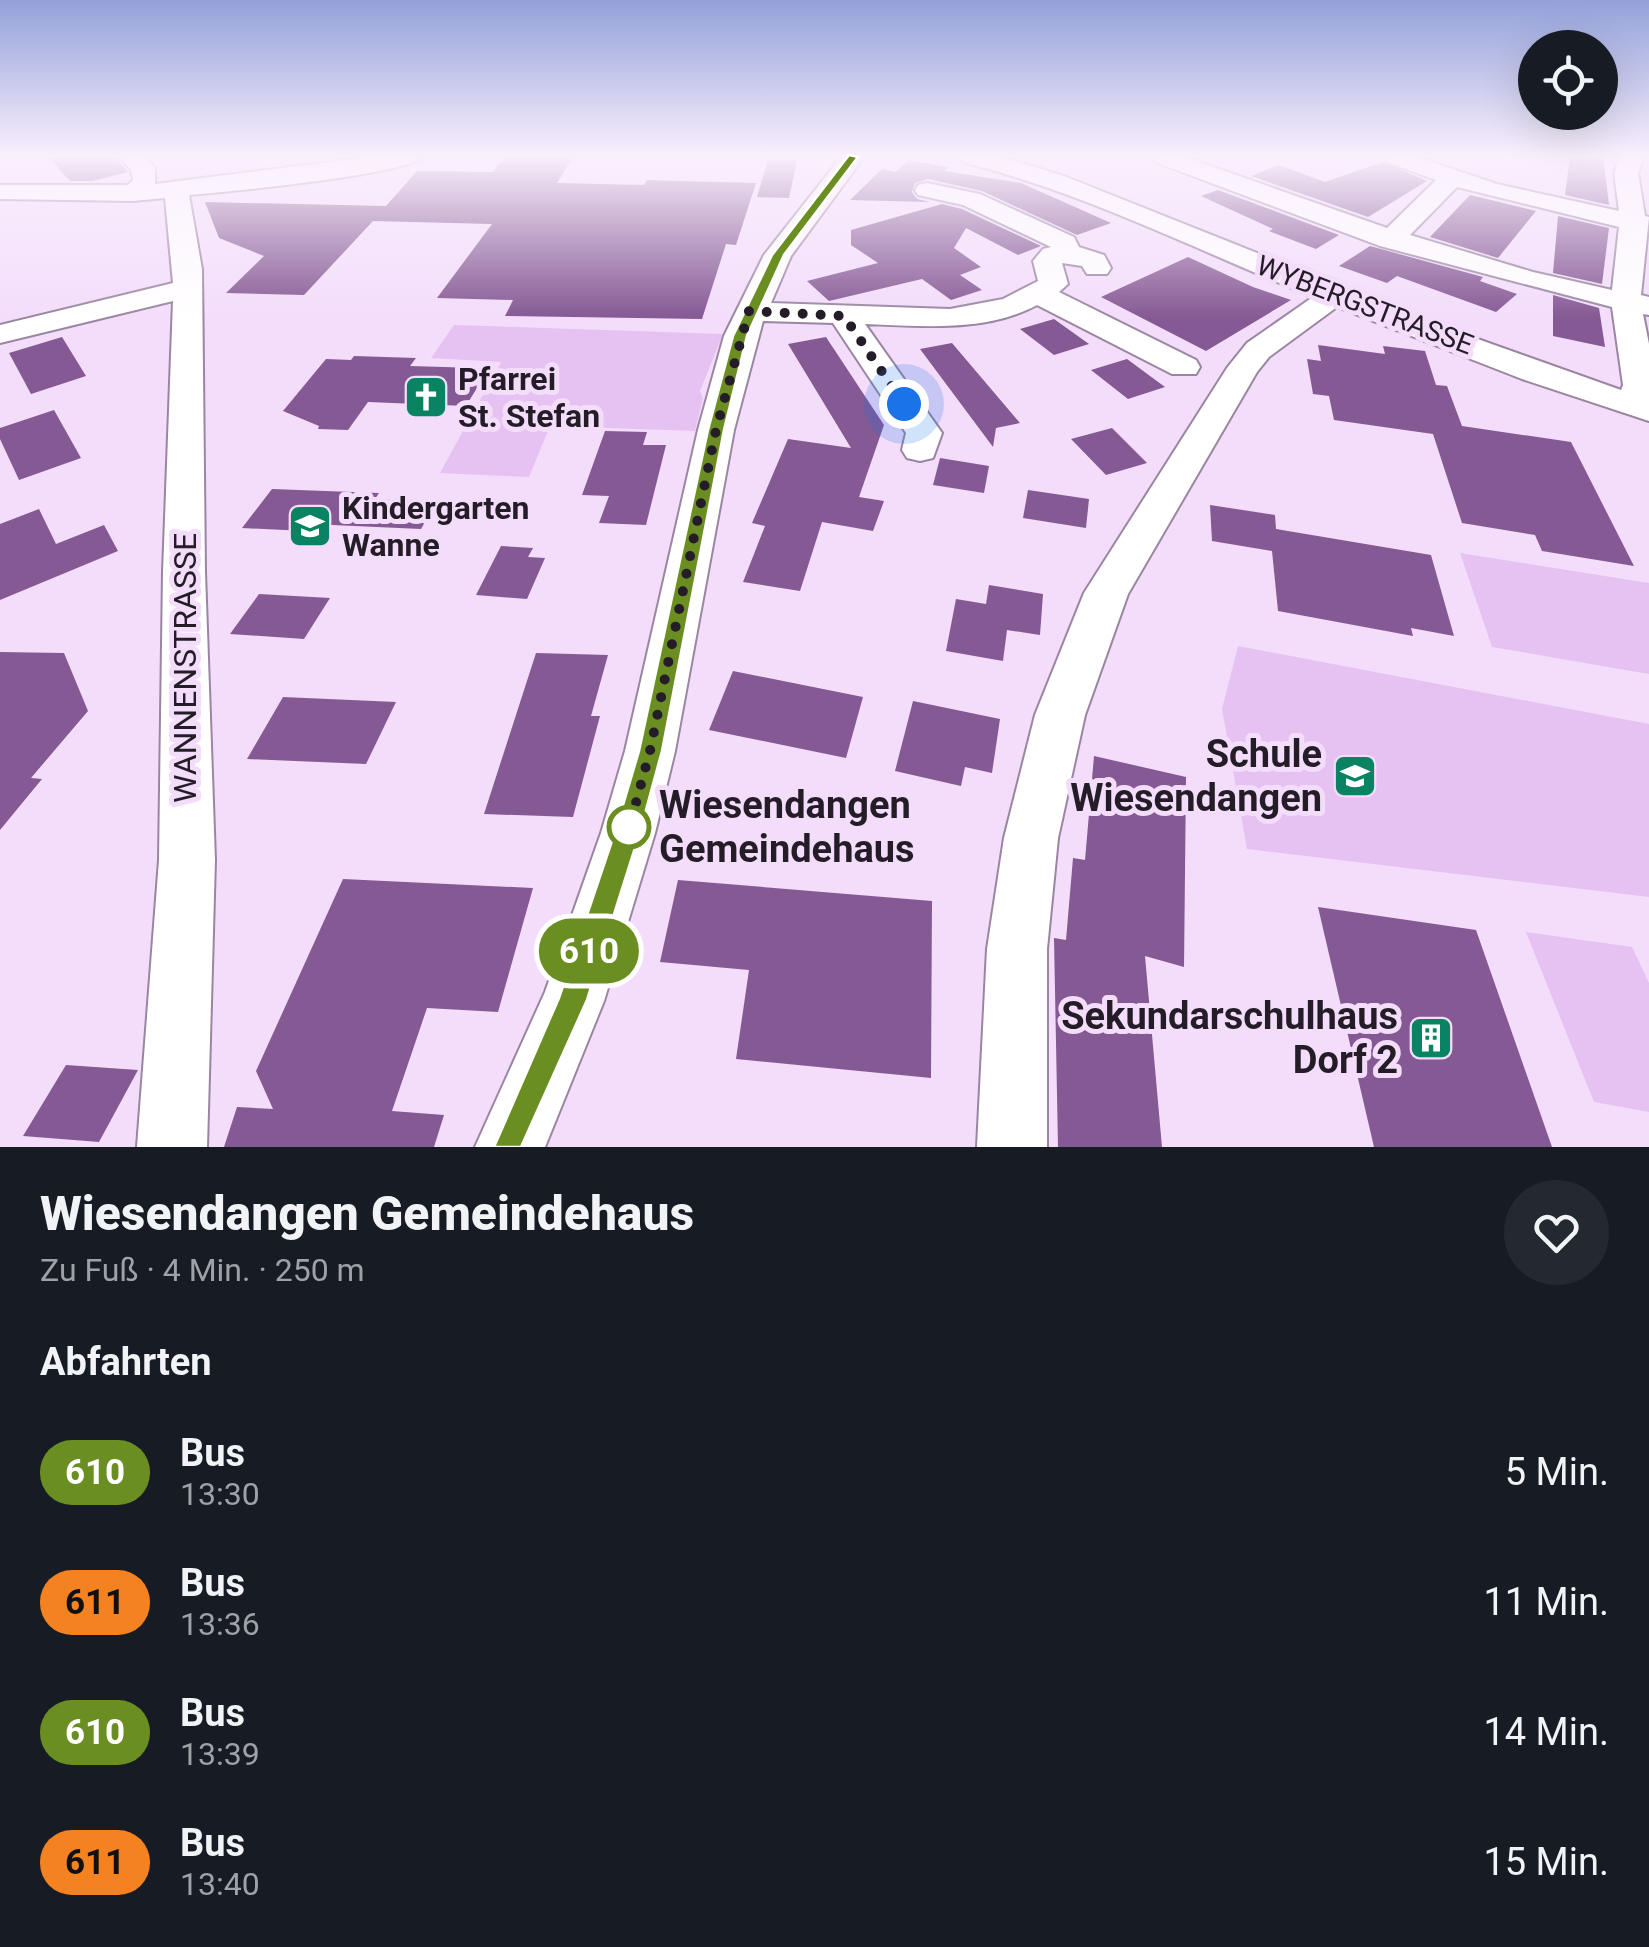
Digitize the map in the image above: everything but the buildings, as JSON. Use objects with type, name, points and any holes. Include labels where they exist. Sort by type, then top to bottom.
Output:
[{"type":"street","name":"WANNENSTRASSE","points":[[168,211],[185,236],[188,288],[184,572],[187,860],[172,1147]]},
{"type":"street","points":[[510,1147],[573,1000],[628,832],[650,751],[716,430],[749,311],[778,255],[812,211]]},
{"type":"street","points":[[996,211],[1064,242],[1068,253]]},
{"type":"street","name":"WYBERGSTRASSE","points":[[1129,211],[1188,237],[1640,408]]},
{"type":"street","points":[[1309,211],[1500,274],[1638,304]]},
{"type":"street","points":[[1390,240],[1419,211]]},
{"type":"street","points":[[1579,211],[1641,223],[1640,408]]},
{"type":"street","points":[[749,311],[950,318],[1012,306],[1053,284],[1048,258],[1068,253],[1090,258],[1098,268]]},
{"type":"street","points":[[0,334],[188,288]]},
{"type":"street","points":[[1037,293],[1184,367]]},
{"type":"street","points":[[1012,1147],[1017,948],[1032,838],[1060,715],[1094,622],[1106,593],[1243,368],[1258,350],[1337,294]]},
{"type":"street","points":[[844,316],[924,433],[920,450]]},
{"type":"shaded area","points":[[454,325],[723,334],[700,391],[703,398],[695,431],[550,426],[529,477],[440,473],[501,362],[431,358]]},
{"type":"shaded area","points":[[1460,553],[1649,583],[1649,674],[1492,647]]},
{"type":"shaded area","points":[[1238,646],[1649,724],[1649,897],[1247,849],[1222,709]]},
{"type":"shaded area","points":[[1526,932],[1632,947],[1649,983],[1649,1112],[1594,1102]]},
{"type":"bus line","name":"610","points":[[510,1147],[530,1108],[573,1000],[628,832],[650,751],[716,430],[740,336],[778,255],[809,211]]},
{"type":"place","name":"Pfarrei St. Stefan","points":[[426,397]]},
{"type":"place","name":"Kindergarten Wanne","points":[[310,526]]},
{"type":"place","name":"Schule Wiesendangen","points":[[1355,776]]},
{"type":"place","name":"Wiesendangen Gemeindehaus","points":[[629,827]]},
{"type":"place","name":"Sekundarschulhaus Dorf 2","points":[[1431,1038]]},
{"type":"route","points":[[629,827],[628,832],[650,751],[716,430],[749,311],[844,316],[904,404]]}]
